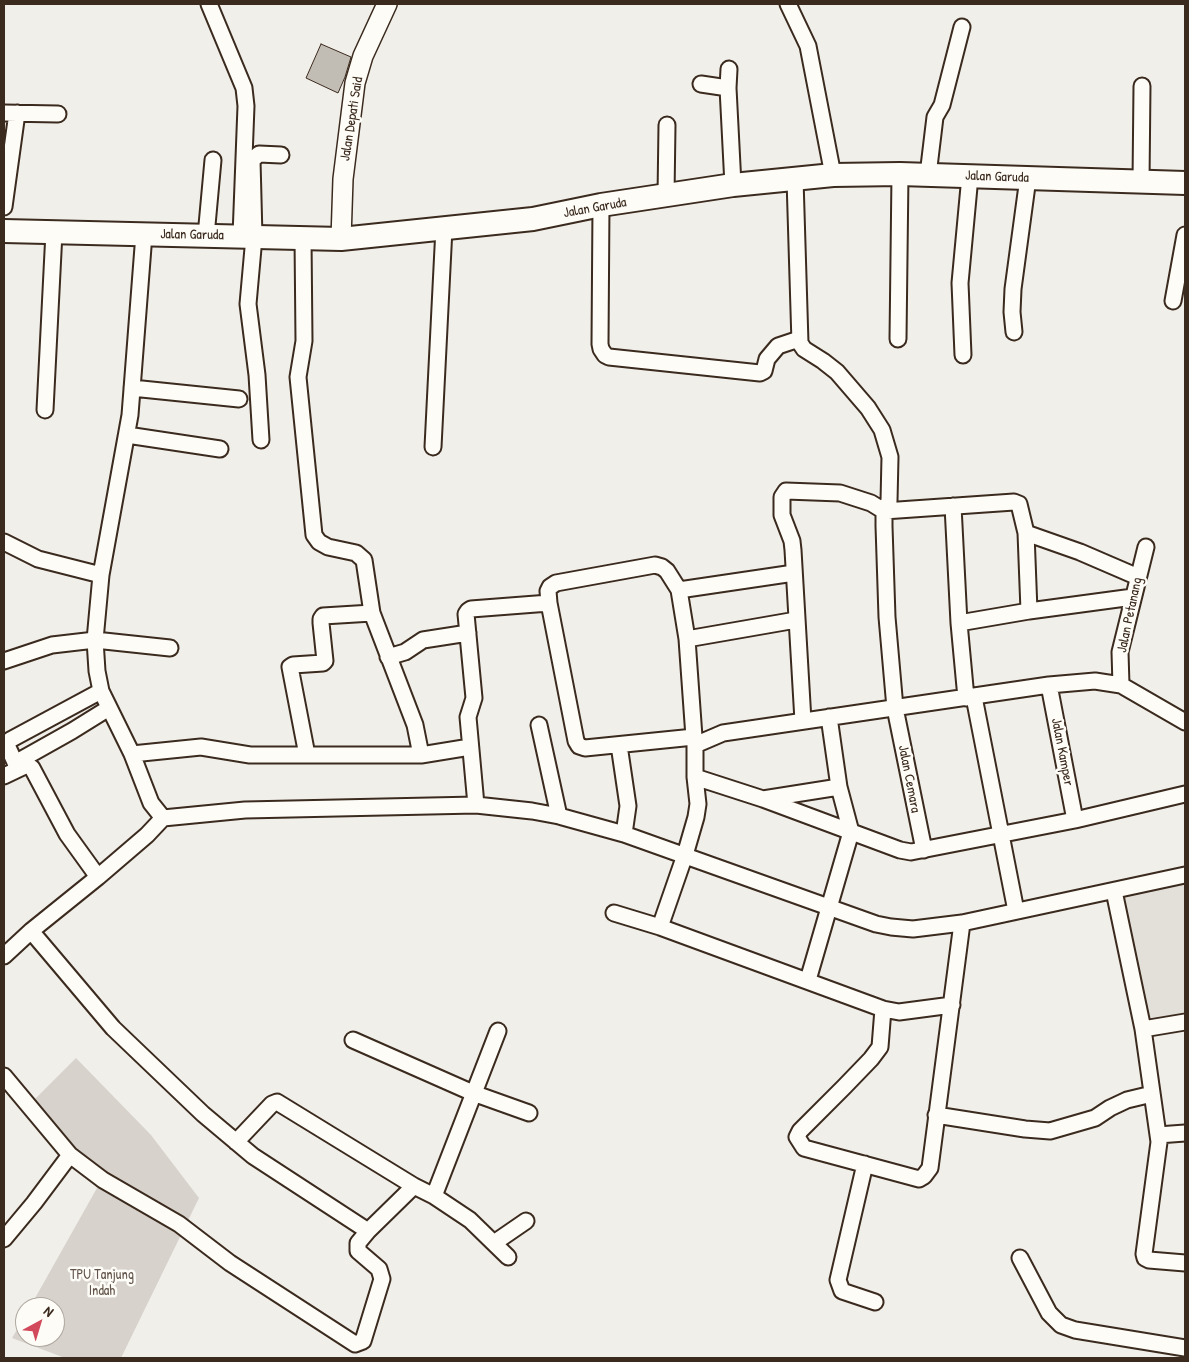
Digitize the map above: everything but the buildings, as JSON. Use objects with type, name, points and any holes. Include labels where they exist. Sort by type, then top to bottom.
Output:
[{"type":"highway","name":"Jalan Garuda","points":[[4,231],[340,239],[533,219],[601,205],[733,185],[834,175],[900,174],[1185,183]]},
{"type":"main road","name":"Jalan Depati Said","points":[[340,239],[343,179],[355,83],[364,56],[387,4]]},
{"type":"street","points":[[209,4],[244,88],[246,106],[248,304],[257,376],[261,440]]},
{"type":"street","points":[[788,4],[808,46],[834,175]]},
{"type":"street","points":[[928,175],[935,117],[942,105],[962,27]]},
{"type":"street","points":[[729,69],[728,88],[733,185]]},
{"type":"street","points":[[701,84],[728,88]]},
{"type":"street","points":[[1142,86],[1142,182]]},
{"type":"street","points":[[4,207],[10,113],[58,114]]},
{"type":"street","points":[[666,196],[667,125]]},
{"type":"street","points":[[248,237],[252,160],[259,154],[281,155]]},
{"type":"street","points":[[206,236],[213,160]]},
{"type":"street","points":[[898,339],[900,174]]},
{"type":"street","points":[[963,355],[960,282],[970,176]]},
{"type":"street","points":[[1014,332],[1012,312],[1013,289],[1028,178]]},
{"type":"street","points":[[601,205],[600,344],[605,355],[609,357],[760,373],[764,371],[767,359],[778,346],[799,339],[795,179]]},
{"type":"street","points":[[433,447],[444,228]]},
{"type":"street","points":[[45,410],[54,232]]},
{"type":"street","points":[[144,234],[127,435],[101,575],[95,640],[97,671],[101,691],[132,754],[151,803],[163,818]]},
{"type":"street","points":[[1173,301],[1185,235]]},
{"type":"street","points":[[303,238],[304,341],[298,377],[314,535],[319,542],[328,547],[356,553],[364,560],[372,613],[415,725],[422,755]]},
{"type":"street","name":"Jalan Cemara","points":[[799,339],[804,349],[836,372],[868,408],[882,430],[890,457],[889,502],[884,511],[887,617],[896,708],[924,850]]},
{"type":"street","points":[[132,388],[239,399]]},
{"type":"street","points":[[127,435],[220,449]]},
{"type":"street","points":[[803,720],[792,541],[782,515],[782,497],[785,492],[840,493],[871,504],[884,511],[1016,502],[1021,508],[1026,533],[1029,611]]},
{"type":"street","points":[[953,506],[960,623],[970,697],[1016,911]]},
{"type":"street","points":[[1026,533],[1080,552],[1138,577]]},
{"type":"street","points":[[4,542],[38,559],[101,575]]},
{"type":"street","name":"Jalan Petanang","points":[[1121,685],[1120,652],[1146,547]]},
{"type":"street","points":[[660,927],[685,855],[697,810],[695,741],[687,639],[679,590],[667,571],[662,566],[655,565],[556,583],[548,591],[549,603],[577,744],[585,748],[619,744],[695,741],[729,731],[1049,685],[1095,681],[1121,685],[1185,722]]},
{"type":"street","points":[[679,590],[794,573]]},
{"type":"street","points":[[960,623],[1029,611],[1133,597]]},
{"type":"street","points":[[476,805],[468,717],[474,698],[466,614],[471,609],[549,603]]},
{"type":"street","points":[[307,754],[290,667],[326,661],[321,624],[321,618],[324,616],[372,613]]},
{"type":"street","points":[[687,639],[796,620]]},
{"type":"street","points":[[388,657],[405,652],[423,640],[468,633]]},
{"type":"street","points":[[4,661],[52,645],[95,640],[170,648]]},
{"type":"street","name":"Jalan Kamper","points":[[1049,685],[1075,820]]},
{"type":"street","points":[[16,766],[7,744],[10,740],[101,691]]},
{"type":"street","points":[[4,776],[16,766],[110,708]]},
{"type":"street","points":[[808,980],[851,832],[839,787],[829,717]]},
{"type":"street","points":[[539,725],[559,816]]},
{"type":"street","points":[[619,744],[628,806],[624,834]]},
{"type":"street","points":[[132,754],[201,747],[250,755],[422,755],[470,746]]},
{"type":"street","points":[[16,766],[29,766],[32,768],[67,834],[98,877]]},
{"type":"street","points":[[695,777],[763,799],[907,852],[1075,820],[1185,794]]},
{"type":"street","points":[[763,799],[839,787]]},
{"type":"street","points":[[4,956],[30,931],[98,877],[163,818],[245,810],[476,805],[559,816],[624,834],[876,924],[891,927],[931,928],[962,923],[1185,876]]},
{"type":"street","points":[[1114,891],[1143,1029],[1159,1142],[1145,1258],[1185,1263]]},
{"type":"street","points":[[614,912],[808,980],[883,1009],[899,1012],[952,1005]]},
{"type":"street","points":[[883,1009],[880,1047],[871,1059],[800,1131],[797,1138],[804,1148],[919,1178],[924,1176],[930,1168],[962,923]]},
{"type":"street","points":[[30,931],[113,1028],[203,1114],[253,1156],[368,1232]]},
{"type":"street","points":[[1143,1029],[1185,1022]]},
{"type":"street","points":[[434,1196],[498,1032]]},
{"type":"street","points":[[352,1040],[474,1093],[529,1113]]},
{"type":"street","points":[[6,1083],[70,1155],[103,1180],[179,1224],[230,1263],[355,1344],[363,1341],[382,1279],[380,1269],[358,1251],[358,1243],[414,1186]]},
{"type":"street","points":[[936,1115],[1050,1131],[1095,1118],[1127,1100],[1152,1094]]},
{"type":"street","points":[[236,1142],[276,1102],[414,1186],[434,1196],[470,1220],[508,1257]]},
{"type":"street","points":[[1158,1135],[1185,1133]]},
{"type":"street","points":[[4,1239],[70,1155]]},
{"type":"street","points":[[865,1164],[838,1280],[842,1291],[875,1302]]},
{"type":"street","points":[[494,1244],[526,1221]]},
{"type":"street","points":[[1020,1258],[1049,1313],[1061,1325],[1075,1330],[1185,1348]]},
{"type":"shaded area","points":[[1185,883],[1185,1014],[1149,1018],[1124,895]]},
{"type":"green space","name":"TPU Tanjung Indah","points":[[76,1058],[151,1135],[199,1198],[121,1358],[65,1358],[36,1347],[65,1347],[65,1297],[36,1297],[97,1188],[35,1099]]}]
